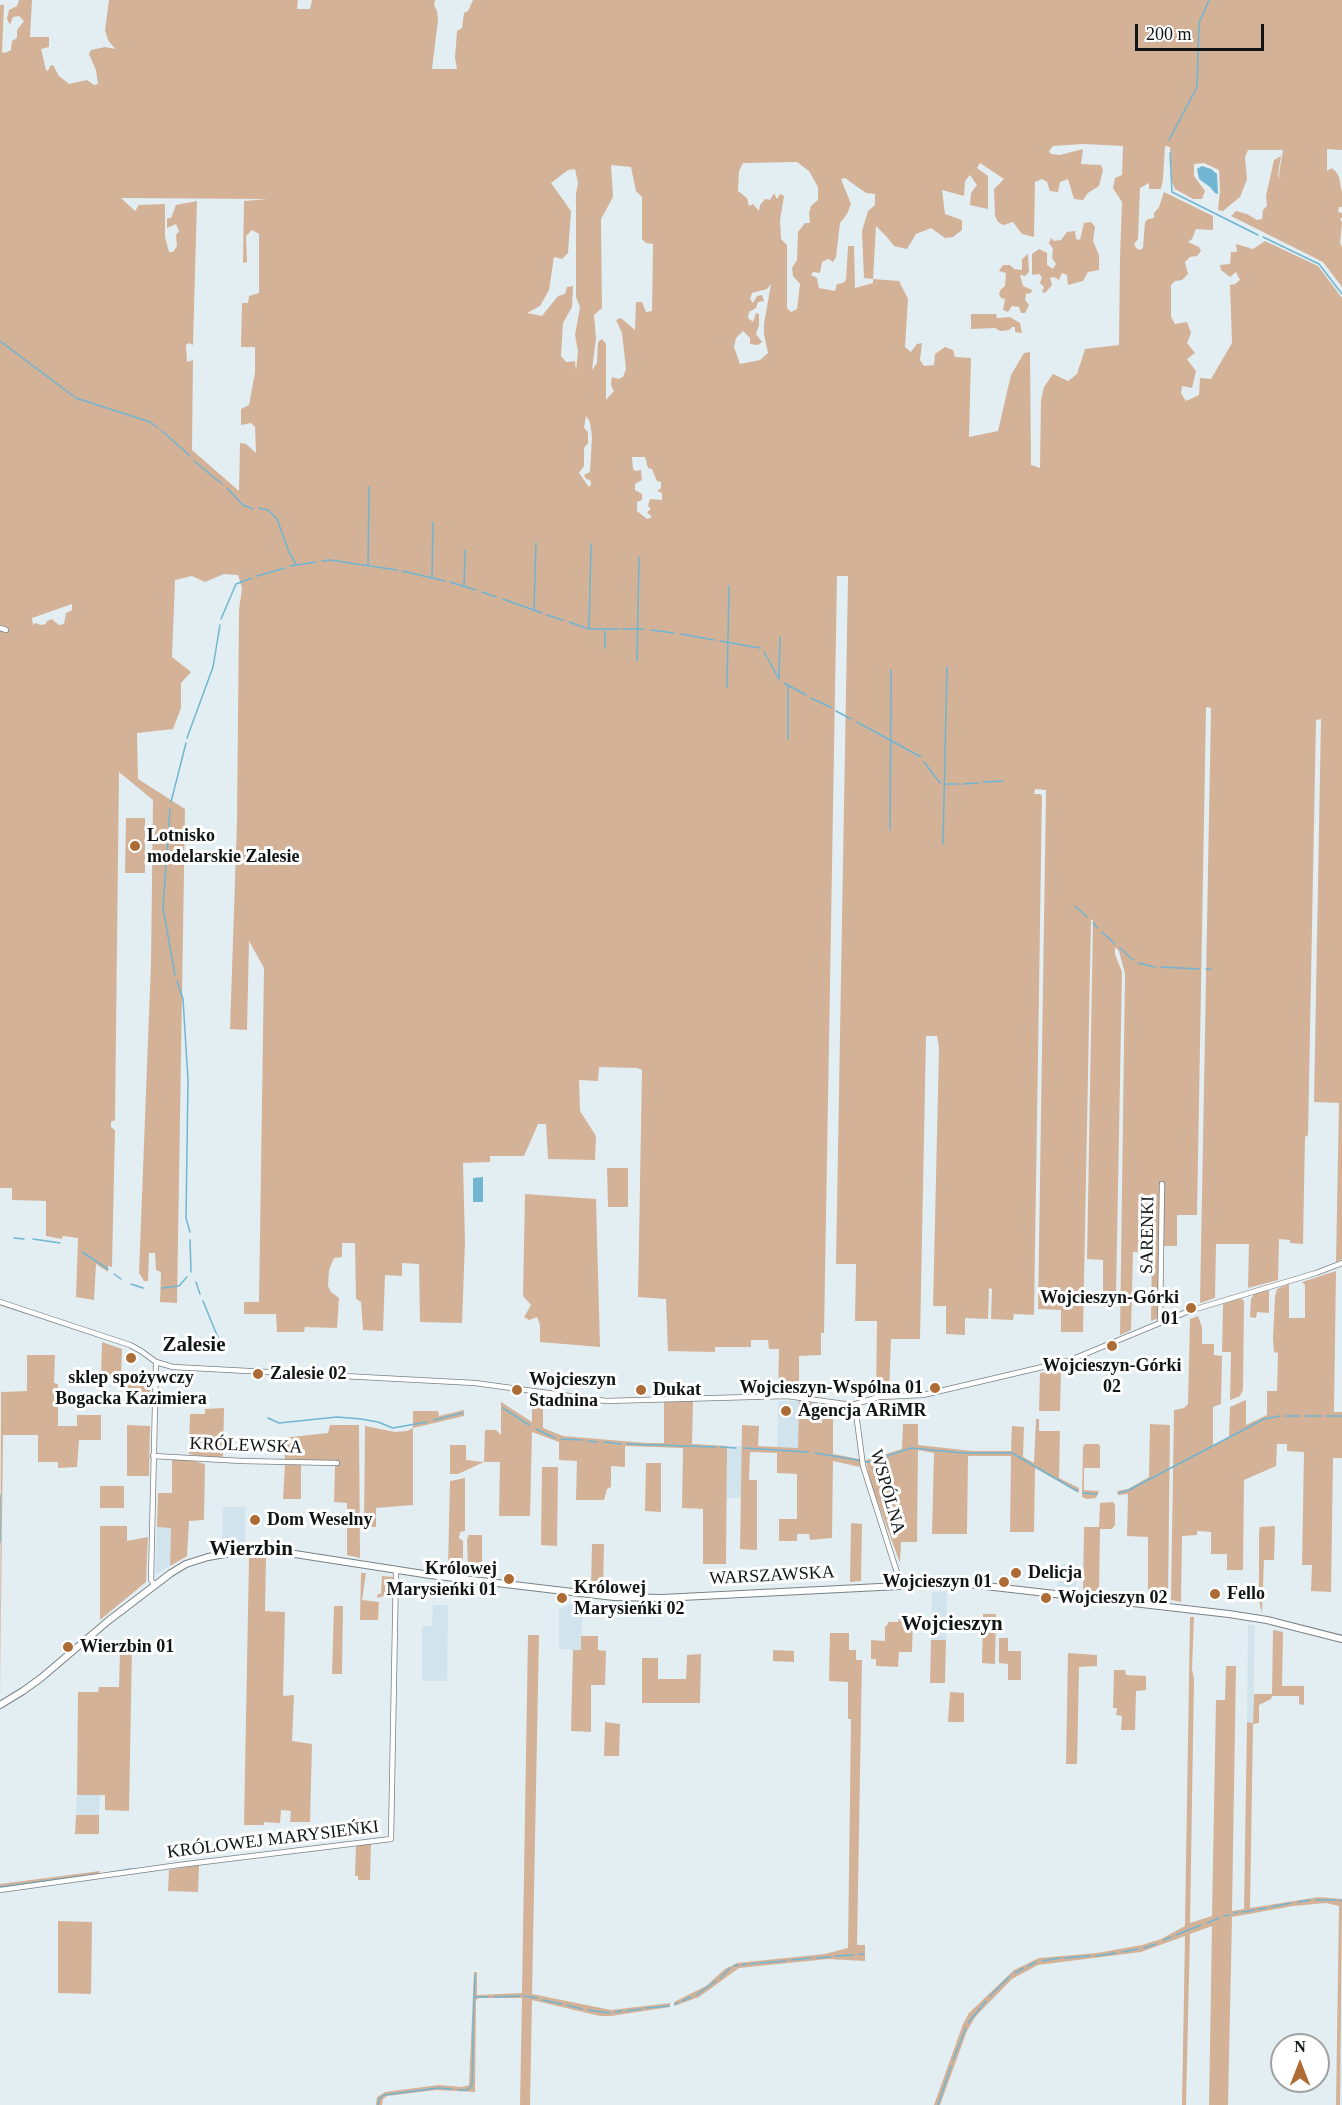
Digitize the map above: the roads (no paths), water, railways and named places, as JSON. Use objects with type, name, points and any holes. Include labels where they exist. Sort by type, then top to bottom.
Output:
[{"type":"main road","name":"WARSZAWSKA","points":[[0,1705],[41,1678],[154,1584],[186,1564],[208,1557],[248,1550],[269,1550],[396,1570],[637,1598],[967,1584],[1229,1614],[1267,1620],[1342,1639]]},
{"type":"street","name":"SARENKI","points":[[1160,1322],[1162,1184]]},
{"type":"street","points":[[0,1302],[130,1346],[156,1362],[173,1367],[475,1383],[606,1401],[787,1396],[855,1405],[879,1397],[923,1395],[980,1380],[1059,1364],[1160,1322],[1342,1263]]},
{"type":"street","points":[[154,1584],[151,1580],[156,1362]]},
{"type":"street","name":"WSPÓLNA","points":[[855,1405],[863,1466],[901,1585]]},
{"type":"street","name":"KRÓLEWSKA","points":[[153,1456],[233,1461],[337,1463]]},
{"type":"street","name":"KRÓLOWEJ MARYSIEŃKI","points":[[0,1890],[391,1839],[396,1570]]},
{"type":"water","points":[[1202,166],[1217,174],[1218,194],[1199,179],[1197,169]]},
{"type":"water","points":[[483,1177],[483,1202],[473,1202],[473,1178]]},
{"type":"waterway","points":[[1169,140],[1197,87],[1199,23],[1209,0]]},
{"type":"waterway","points":[[1170,153],[1172,192],[1258,235]]},
{"type":"waterway","points":[[1263,237],[1319,264],[1342,294]]},
{"type":"waterway","points":[[0,341],[76,398],[150,422],[158,428]]},
{"type":"waterway","points":[[162,431],[190,456]]},
{"type":"waterway","points":[[194,461],[222,484]]},
{"type":"waterway","points":[[368,566],[369,487]]},
{"type":"waterway","points":[[227,488],[243,505],[253,509]]},
{"type":"waterway","points":[[259,508],[268,510],[277,519],[296,564]]},
{"type":"waterway","points":[[432,577],[433,522]]},
{"type":"waterway","points":[[534,611],[536,543]]},
{"type":"waterway","points":[[589,629],[591,544]]},
{"type":"waterway","points":[[464,587],[465,550]]},
{"type":"waterway","points":[[637,661],[639,557]]},
{"type":"waterway","points":[[322,561],[330,560],[397,570]]},
{"type":"waterway","points":[[290,566],[316,562]]},
{"type":"waterway","points":[[257,576],[285,568]]},
{"type":"waterway","points":[[402,571],[445,581]]},
{"type":"waterway","points":[[221,619],[236,584],[252,578]]},
{"type":"waterway","points":[[450,582],[476,590]]},
{"type":"waterway","points":[[727,687],[729,586]]},
{"type":"waterway","points":[[482,592],[496,597]]},
{"type":"waterway","points":[[503,599],[542,613]]},
{"type":"waterway","points":[[547,615],[563,620]]},
{"type":"waterway","points":[[569,622],[589,629],[619,629]]},
{"type":"waterway","points":[[187,738],[213,667],[220,625]]},
{"type":"waterway","points":[[623,629],[644,629]]},
{"type":"waterway","points":[[651,630],[674,633]]},
{"type":"waterway","points":[[605,631],[605,648]]},
{"type":"waterway","points":[[681,634],[714,640]]},
{"type":"waterway","points":[[779,680],[780,637]]},
{"type":"waterway","points":[[720,641],[760,648]]},
{"type":"waterway","points":[[764,652],[779,679]]},
{"type":"waterway","points":[[943,844],[947,667]]},
{"type":"waterway","points":[[890,830],[891,670]]},
{"type":"waterway","points":[[784,683],[806,695]]},
{"type":"waterway","points":[[788,686],[788,739]]},
{"type":"waterway","points":[[811,698],[832,708]]},
{"type":"waterway","points":[[836,711],[851,719]]},
{"type":"waterway","points":[[857,722],[921,757]]},
{"type":"waterway","points":[[171,802],[186,743]]},
{"type":"waterway","points":[[924,762],[940,783]]},
{"type":"waterway","points":[[983,782],[1003,781]]},
{"type":"waterway","points":[[963,784],[978,783]]},
{"type":"waterway","points":[[946,784],[958,784]]},
{"type":"waterway","points":[[170,809],[163,908],[175,975]]},
{"type":"waterway","points":[[1075,906],[1087,917]]},
{"type":"waterway","points":[[1093,923],[1098,928]]},
{"type":"waterway","points":[[1102,932],[1115,944]]},
{"type":"waterway","points":[[1120,948],[1133,960]]},
{"type":"waterway","points":[[1138,963],[1155,967]]},
{"type":"waterway","points":[[1161,967],[1199,969]]},
{"type":"waterway","points":[[1206,969],[1211,969]]},
{"type":"waterway","points":[[177,981],[183,999],[188,1080],[186,1218],[190,1232]]},
{"type":"waterway","points":[[14,1238],[24,1239]]},
{"type":"waterway","points":[[33,1239],[60,1243]]},
{"type":"waterway","points":[[190,1240],[191,1272]]},
{"type":"waterway","points":[[82,1252],[108,1269]]},
{"type":"waterway","points":[[114,1274],[121,1279]]},
{"type":"waterway","points":[[162,1288],[179,1286],[187,1277]]},
{"type":"waterway","points":[[196,1282],[200,1294]]},
{"type":"waterway","points":[[131,1284],[143,1288]]},
{"type":"waterway","points":[[203,1301],[221,1345]]},
{"type":"waterway","points":[[503,1408],[529,1425]]},
{"type":"waterway","points":[[434,1420],[462,1413]]},
{"type":"waterway","points":[[1119,1493],[1129,1490],[1264,1419],[1280,1416]]},
{"type":"waterway","points":[[1286,1416],[1299,1416]]},
{"type":"waterway","points":[[1305,1416],[1321,1416]]},
{"type":"waterway","points":[[1326,1416],[1342,1416]]},
{"type":"waterway","points":[[268,1418],[279,1423],[337,1417],[378,1422],[393,1428],[427,1422]]},
{"type":"waterway","points":[[536,1429],[555,1438]]},
{"type":"waterway","points":[[561,1439],[582,1440]]},
{"type":"waterway","points":[[588,1441],[597,1442]]},
{"type":"waterway","points":[[604,1442],[621,1444]]},
{"type":"waterway","points":[[627,1444],[715,1447]]},
{"type":"waterway","points":[[720,1447],[736,1448]]},
{"type":"waterway","points":[[744,1448],[808,1452]]},
{"type":"waterway","points":[[815,1453],[869,1462],[911,1448],[964,1453],[1012,1453],[1077,1491]]},
{"type":"waterway","points":[[1083,1493],[1097,1494]]},
{"type":"waterway","points":[[0,1495],[0,1542]]},
{"type":"waterway","points":[[108,1873],[131,1869]]},
{"type":"waterway","points":[[0,1887],[97,1874]]},
{"type":"waterway","points":[[1298,1902],[1310,1900]]},
{"type":"waterway","points":[[1316,1900],[1336,1900]]},
{"type":"waterway","points":[[1271,1907],[1291,1903]]},
{"type":"waterway","points":[[1258,1909],[1267,1908]]},
{"type":"waterway","points":[[1242,1912],[1255,1910]]},
{"type":"waterway","points":[[1234,1913],[1238,1912]]},
{"type":"waterway","points":[[1224,1916],[1230,1915]]},
{"type":"waterway","points":[[1207,1923],[1219,1918]]},
{"type":"waterway","points":[[1176,1935],[1201,1925]]},
{"type":"waterway","points":[[1164,1940],[1171,1937]]},
{"type":"waterway","points":[[1144,1948],[1156,1944]]},
{"type":"waterway","points":[[1122,1952],[1138,1949]]},
{"type":"waterway","points":[[1096,1956],[1116,1953]]},
{"type":"waterway","points":[[859,1954],[864,1954]]},
{"type":"waterway","points":[[835,1956],[854,1955]]},
{"type":"waterway","points":[[1064,1958],[1090,1956]]},
{"type":"waterway","points":[[816,1958],[831,1957]]},
{"type":"waterway","points":[[791,1960],[811,1958]]},
{"type":"waterway","points":[[1042,1961],[1060,1958]]},
{"type":"waterway","points":[[759,1963],[786,1961]]},
{"type":"waterway","points":[[1028,1966],[1036,1962]]},
{"type":"waterway","points":[[751,1964],[756,1963]]},
{"type":"waterway","points":[[742,1965],[747,1964]]},
{"type":"waterway","points":[[734,1966],[738,1965]]},
{"type":"waterway","points":[[720,1978],[730,1968]]},
{"type":"waterway","points":[[1015,1973],[1024,1968]]},
{"type":"waterway","points":[[474,1997],[475,1975]]},
{"type":"waterway","points":[[990,1996],[1010,1976]]},
{"type":"waterway","points":[[696,1995],[716,1981]]},
{"type":"waterway","points":[[494,1997],[520,1996]]},
{"type":"waterway","points":[[524,1996],[537,1998]]},
{"type":"waterway","points":[[458,2090],[467,2090],[472,2086],[474,1997],[488,1997]]},
{"type":"waterway","points":[[682,2001],[691,1997]]},
{"type":"waterway","points":[[543,2000],[562,2004]]},
{"type":"waterway","points":[[968,2023],[986,2001]]},
{"type":"waterway","points":[[567,2005],[582,2009]]},
{"type":"waterway","points":[[646,2008],[669,2006]]},
{"type":"waterway","points":[[626,2011],[641,2009]]},
{"type":"waterway","points":[[588,2010],[610,2013]]},
{"type":"waterway","points":[[615,2012],[622,2011]]},
{"type":"waterway","points":[[953,2060],[966,2028]]},
{"type":"waterway","points":[[938,2105],[951,2066]]},
{"type":"waterway","points":[[378,2105],[379,2099],[384,2095],[438,2088],[452,2089]]},
{"type":"place","name":"Lotnisko modelarskie Zalesie","points":[[135,846]]},
{"type":"place","name":"Wojcieszyn-Górki 01","points":[[1191,1308]]},
{"type":"place","name":"Wojcieszyn-Górki 02","points":[[1112,1346]]},
{"type":"place","name":"sklep spożywczy Bogacka Kazimiera","points":[[131,1358]]},
{"type":"place","name":"Zalesie 02","points":[[258,1374]]},
{"type":"place","name":"Wojcieszyn-Wspólna 01","points":[[935,1388]]},
{"type":"place","name":"Wojcieszyn Stadnina","points":[[517,1390]]},
{"type":"place","name":"Dukat","points":[[641,1390]]},
{"type":"place","name":"Agencja ARiMR","points":[[786,1411]]},
{"type":"place","name":"Dom Weselny","points":[[255,1520]]},
{"type":"place","name":"Delicja","points":[[1016,1573]]},
{"type":"place","name":"Królowej Marysieńki 01","points":[[509,1579]]},
{"type":"place","name":"Wojcieszyn 01","points":[[1004,1582]]},
{"type":"place","name":"Fello","points":[[1215,1594]]},
{"type":"place","name":"Królowej Marysieńki 02","points":[[562,1598]]},
{"type":"place","name":"Wojcieszyn 02","points":[[1046,1598]]},
{"type":"place","name":"Wierzbin 01","points":[[68,1647]]},
{"type":"district","name":"Zalesie","points":[[194,1346]]},
{"type":"district","name":"Wierzbin","points":[[251,1550]]},
{"type":"district","name":"Wojcieszyn","points":[[952,1625]]}]
